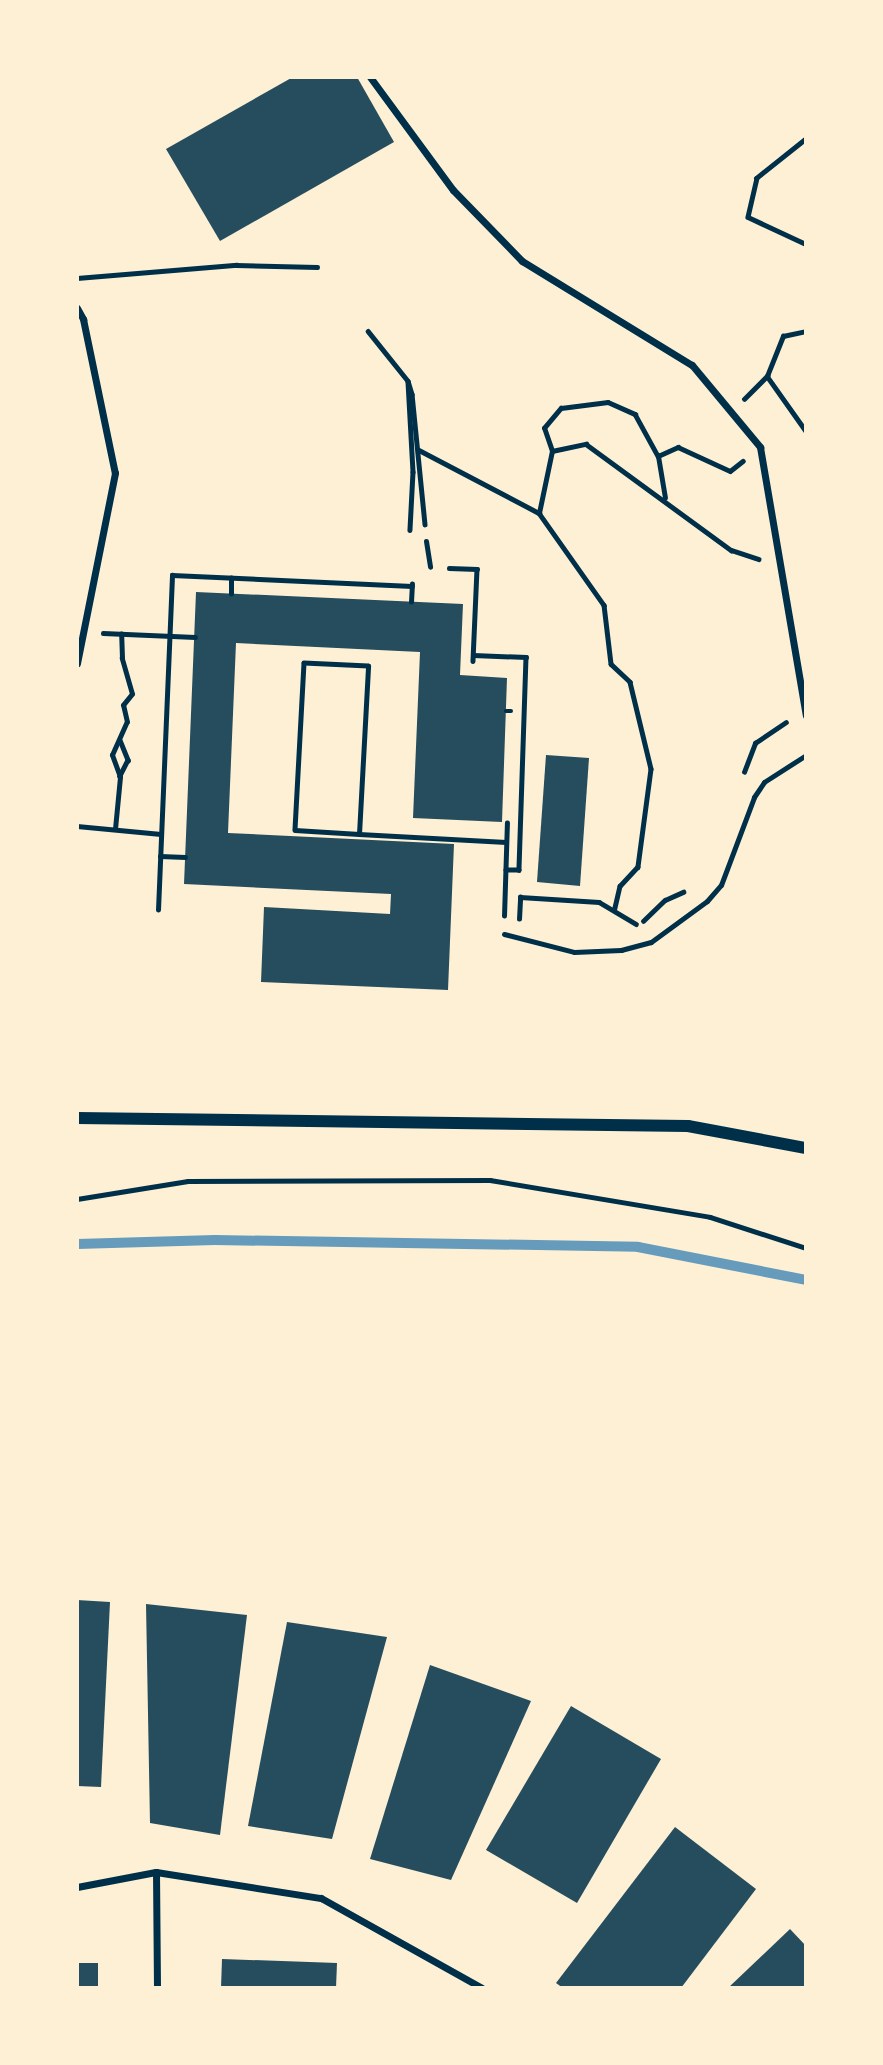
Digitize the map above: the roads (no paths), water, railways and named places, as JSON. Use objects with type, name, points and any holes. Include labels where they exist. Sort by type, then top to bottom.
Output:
[{"type":"street","points":[[370,77],[453,190],[522,261],[692,365],[760,447],[805,713]]},
{"type":"street","points":[[77,307],[83,319],[115,473],[77,663]]},
{"type":"street","points":[[77,1118],[688,1126],[806,1148]]},
{"type":"street","points":[[77,1887],[156,1872],[321,1898],[482,1988]]},
{"type":"street","points":[[156,1872],[157,1988]]},
{"type":"lane","points":[[426,541],[430,567]]},
{"type":"lane","points":[[504,934],[518,941],[574,952],[621,950],[652,942],[714,893],[731,865],[754,797],[764,782],[806,755]]},
{"type":"waterway","points":[[77,1244],[215,1240],[638,1247],[806,1280]]}]
